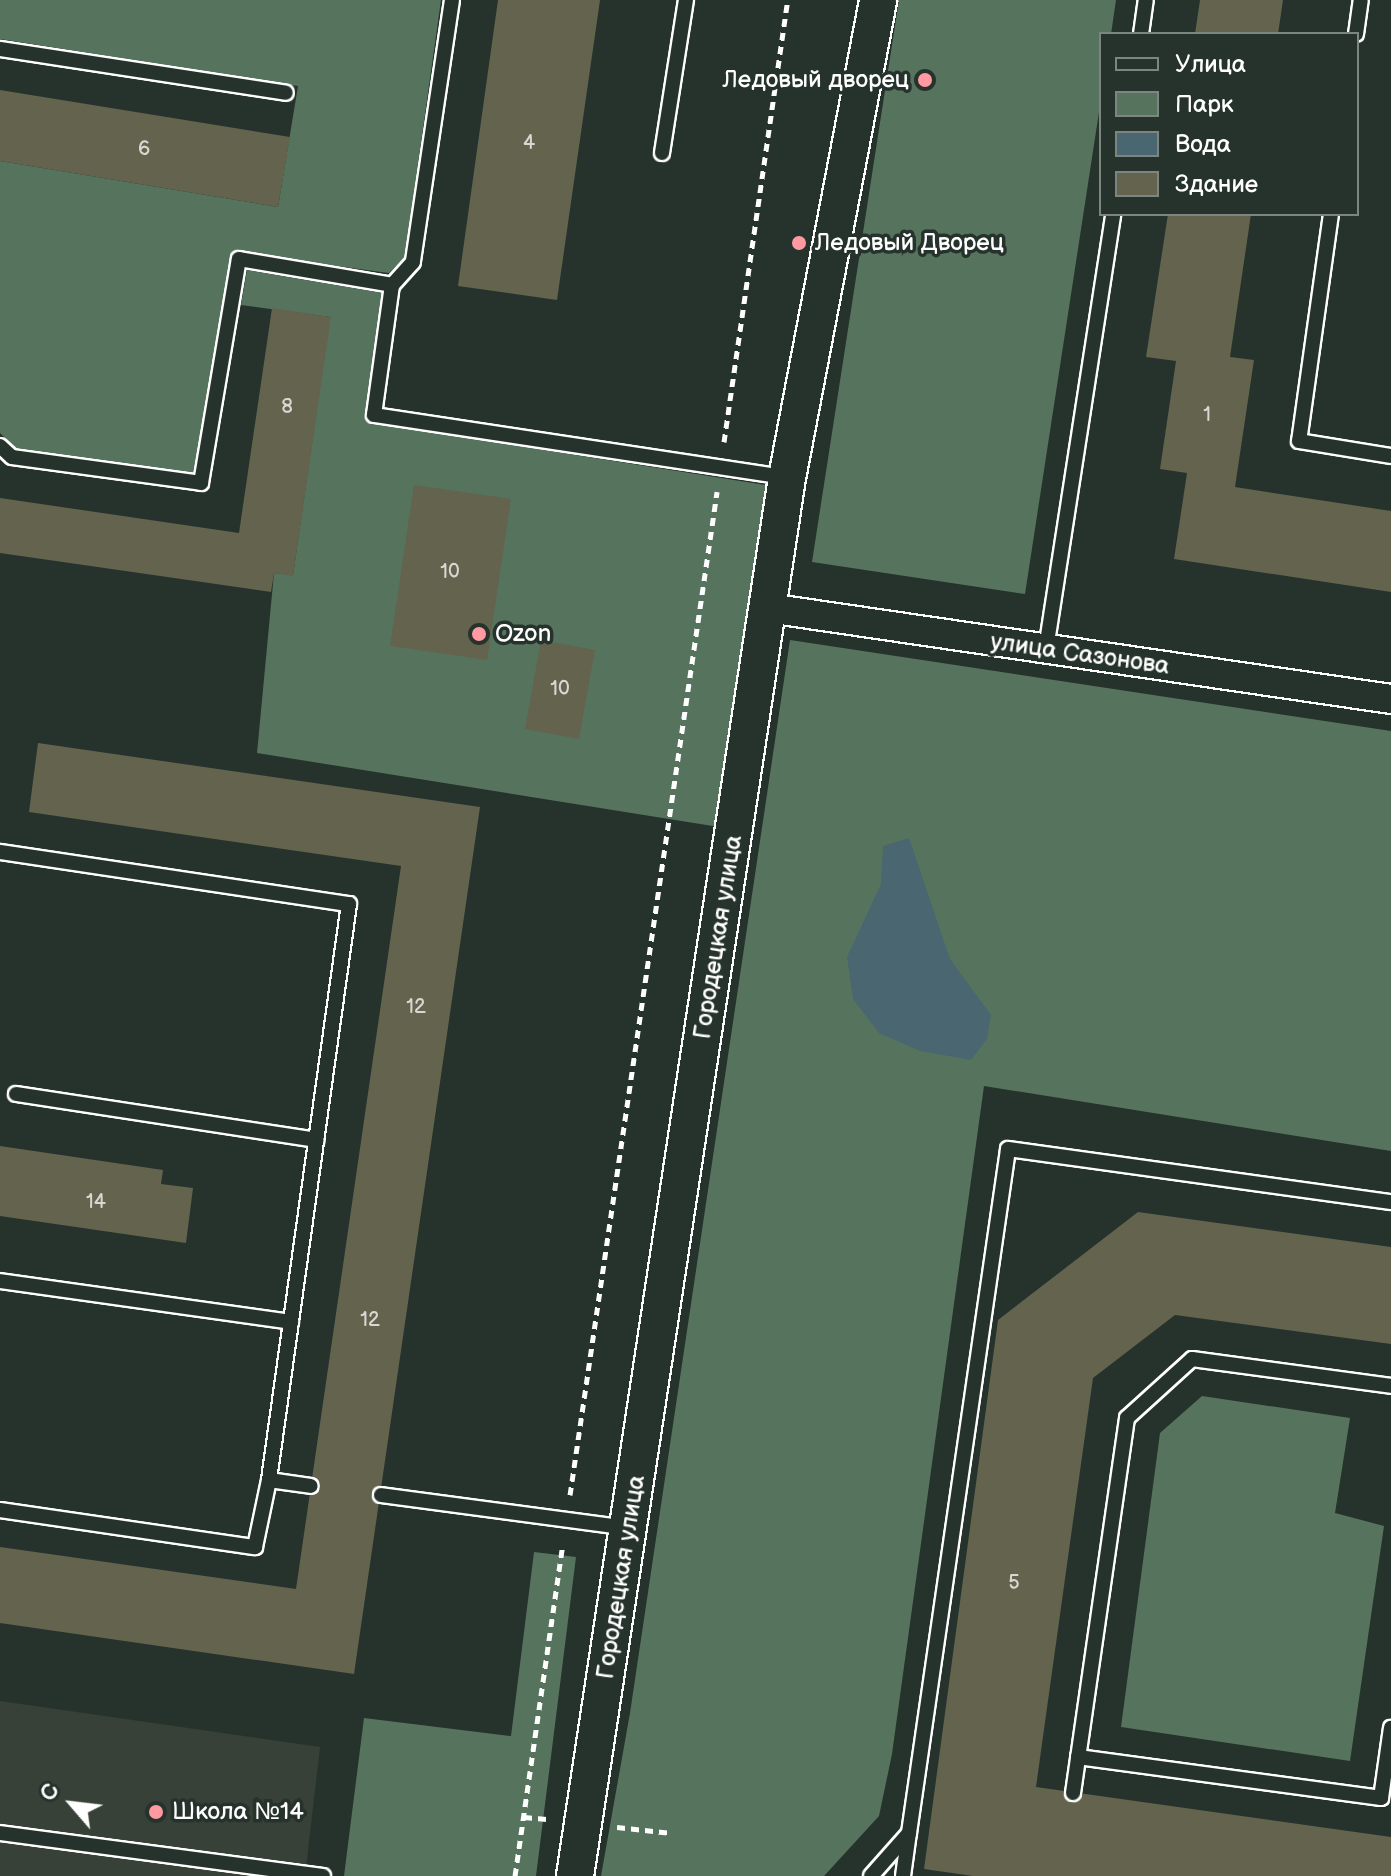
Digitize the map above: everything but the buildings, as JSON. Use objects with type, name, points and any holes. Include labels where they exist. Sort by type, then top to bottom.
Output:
[{"type":"street","name":"Городецкая улица","points":[[575,1876],[787,478],[878,0]]},
{"type":"street","name":"улица Сазонова","points":[[768,608],[1391,699]]},
{"type":"lane","points":[[452,0],[413,262],[392,285],[374,415],[787,478]]},
{"type":"lane","points":[[662,153],[686,0]]},
{"type":"lane","points":[[1141,32],[1146,0]]},
{"type":"lane","points":[[1356,32],[1361,0]]},
{"type":"lane","points":[[0,49],[286,93]]},
{"type":"lane","points":[[1046,649],[1113,216]]},
{"type":"lane","points":[[1331,216],[1299,441],[1391,456]]},
{"type":"lane","points":[[0,446],[12,457],[201,483],[239,259],[392,285]]},
{"type":"lane","points":[[0,852],[349,904],[269,1480],[255,1547],[0,1510]]},
{"type":"lane","points":[[16,1094],[316,1140]]},
{"type":"lane","points":[[903,1876],[1008,1149],[1391,1202]]},
{"type":"lane","points":[[0,1281],[291,1322]]},
{"type":"lane","points":[[1073,1793],[1127,1418],[1192,1359],[1391,1386]]},
{"type":"lane","points":[[269,1480],[311,1486]]},
{"type":"lane","points":[[381,1495],[628,1528]]},
{"type":"lane","points":[[1078,1757],[1381,1798],[1391,1728]]},
{"type":"lane","points":[[0,1833],[323,1876]]},
{"type":"lane","points":[[871,1876],[909,1833]]},
{"type":"path","points":[[515,1876],[788,0]]},
{"type":"shaded area","name":"Школа №14","points":[[0,1701],[320,1747],[305,1876],[0,1876]]},
{"type":"green space","points":[[0,0],[441,0],[405,257],[389,273],[232,252],[195,474],[16,449],[0,433],[0,161],[278,207],[298,86],[0,39]]},
{"type":"green space","points":[[899,0],[1116,0],[1111,32],[1099,32],[1099,112],[1025,594],[812,562]]},
{"type":"green space","points":[[247,270],[383,293],[367,422],[772,486],[719,827],[257,753],[274,573],[293,575],[330,317],[241,305]]},
{"type":"green space","points":[[790,640],[1391,731],[1391,1151],[984,1086],[892,1754],[879,1816],[824,1876],[601,1876],[630,1713]]},
{"type":"green space","points":[[1202,1396],[1350,1418],[1335,1513],[1384,1526],[1350,1761],[1121,1727],[1160,1433]]},
{"type":"green space","points":[[534,1552],[576,1557],[536,1876],[344,1876],[364,1718],[511,1736]]},
{"type":"water","points":[[909,838],[950,959],[991,1015],[987,1039],[971,1060],[920,1051],[879,1033],[853,999],[847,957],[881,884],[883,846]]},
{"type":"place","name":"Ледовый дворец","points":[[925,80]]},
{"type":"place","name":"Ледовый Дворец","points":[[799,243]]},
{"type":"place","name":"Ozon","points":[[479,634]]},
{"type":"place","name":"Школа №14","points":[[156,1812]]}]
